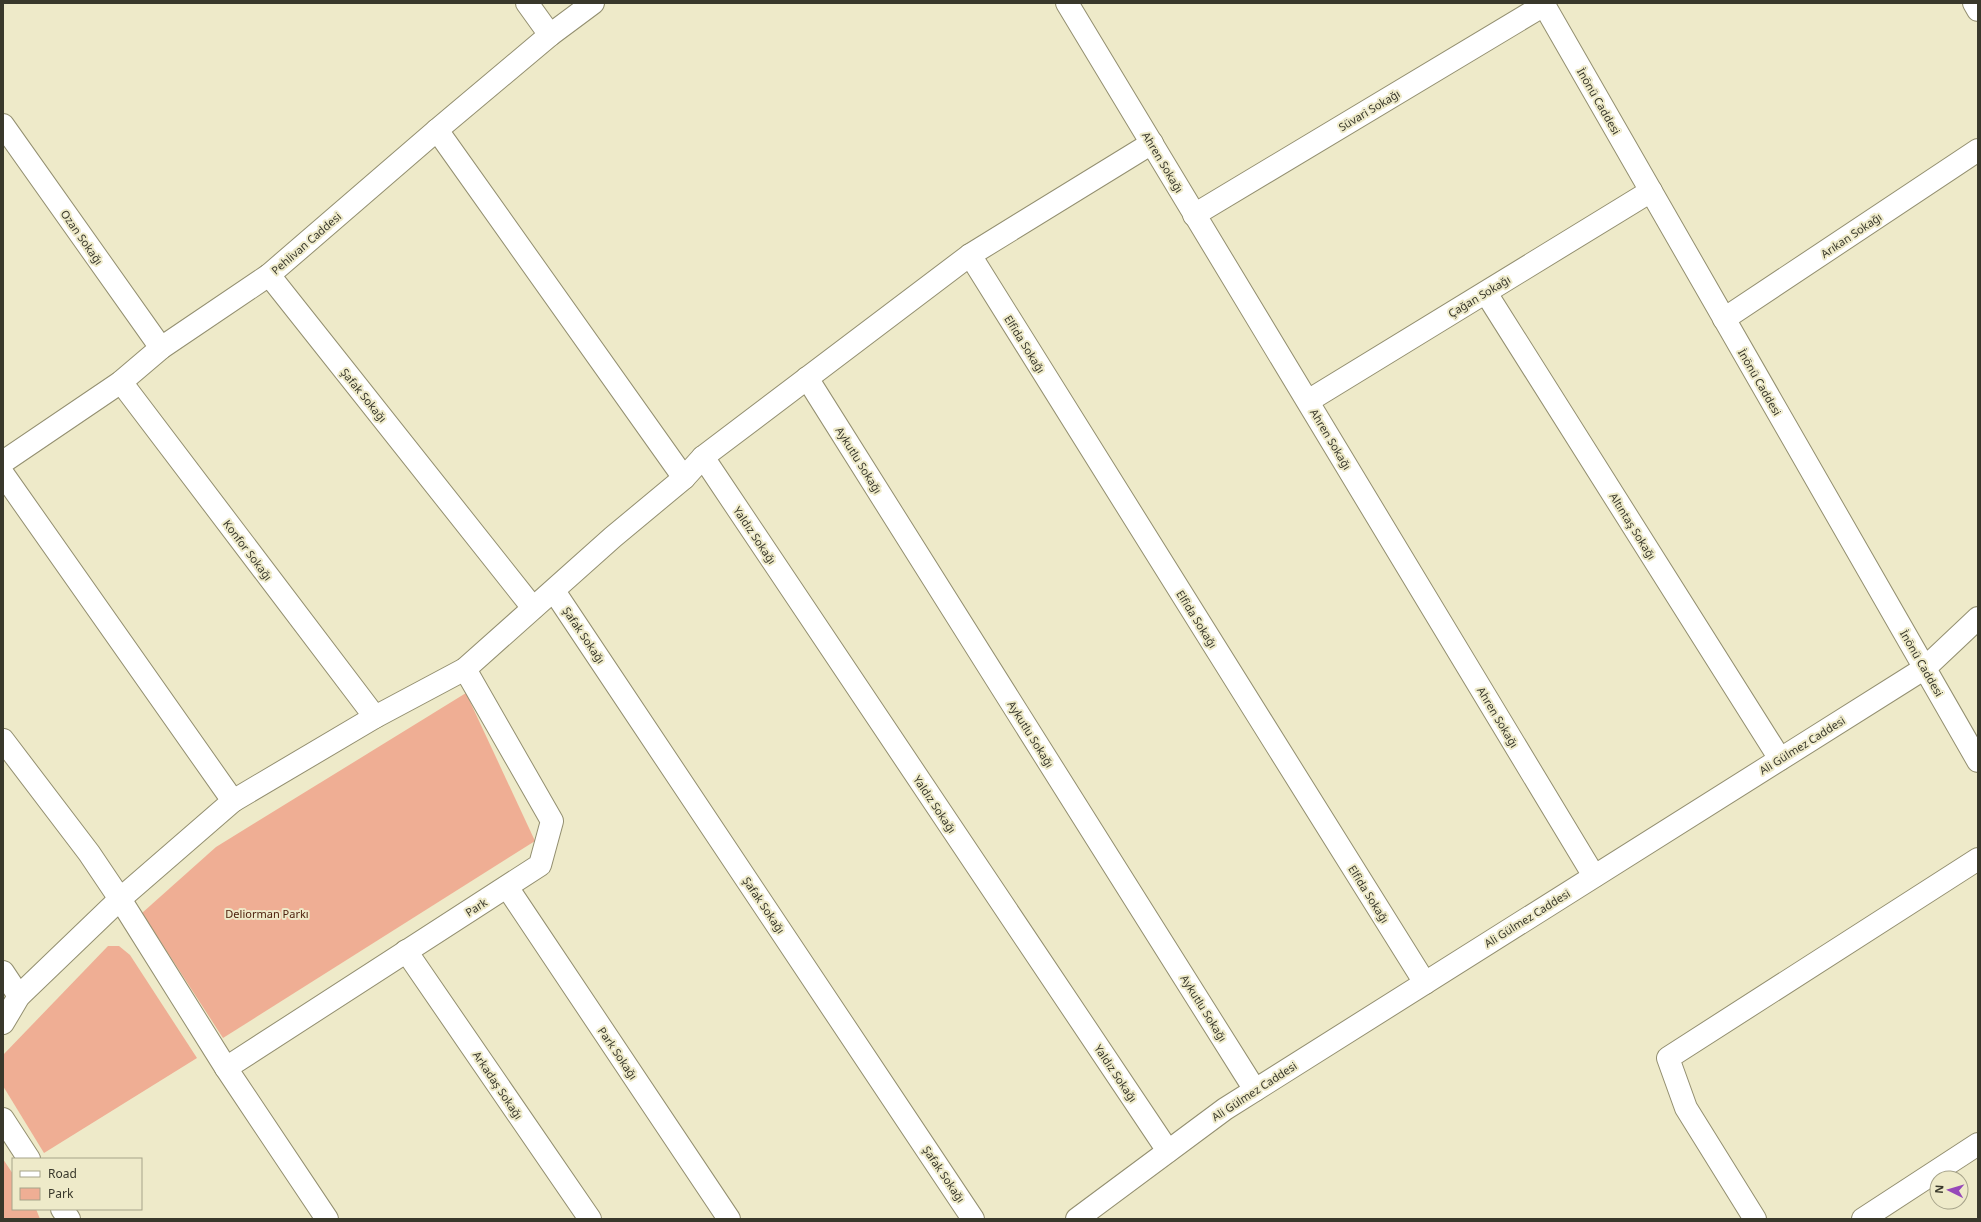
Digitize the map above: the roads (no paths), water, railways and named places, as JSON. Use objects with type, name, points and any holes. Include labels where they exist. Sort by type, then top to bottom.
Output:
[{"type":"street","points":[[527,3],[550,36]]},
{"type":"street","name":"Pehlivan Caddesi","points":[[3,462],[121,382],[161,348],[269,275],[437,130],[550,36],[593,3]]},
{"type":"street","name":"Ahren Sokağı","points":[[1067,3],[1594,876]]},
{"type":"street","points":[[1974,3],[1978,10]]},
{"type":"street","name":"İnönü Caddesi","points":[[1544,4],[1978,761]]},
{"type":"street","name":"Süvari Sokağı","points":[[1194,215],[1544,4]]},
{"type":"street","name":"Ozan Sokağı","points":[[3,125],[161,348]]},
{"type":"street","points":[[437,130],[684,478]]},
{"type":"street","points":[[3,1023],[19,996],[120,899],[233,801],[375,717],[465,669],[613,537],[684,478],[703,457],[970,255],[1152,143]]},
{"type":"street","name":"Arıkan Sokağı","points":[[1724,319],[1978,150]]},
{"type":"street","name":"Çağan Sokağı","points":[[1308,401],[1651,192]]},
{"type":"street","name":"Elfida Sokağı","points":[[970,255],[1425,983]]},
{"type":"street","name":"Şafak Sokağı","points":[[269,275],[533,608]]},
{"type":"street","name":"Altıntaş Sokağı","points":[[1486,293],[1780,759]]},
{"type":"street","name":"Aykutlu Sokağı","points":[[807,378],[1255,1090]]},
{"type":"street","name":"Konfor Sokağı","points":[[121,382],[375,717]]},
{"type":"street","name":"Yaldız Sokağı","points":[[703,457],[1168,1151]]},
{"type":"street","points":[[3,474],[233,801]]},
{"type":"street","name":"Şafak Sokağı","points":[[554,591],[973,1219]]},
{"type":"street","name":"Ali Gülmez Caddesi","points":[[1076,1219],[1225,1109],[1925,668],[1978,618]]},
{"type":"street","name":"Park","points":[[226,1068],[540,865],[552,821],[465,669]]},
{"type":"street","points":[[3,740],[89,853],[120,899],[226,1068],[327,1219]]},
{"type":"street","points":[[1755,1219],[1686,1108],[1668,1058],[1978,859]]},
{"type":"street","name":"Park Sokağı","points":[[507,887],[729,1219]]},
{"type":"street","name":"Arkadaş Sokağı","points":[[406,951],[590,1219]]},
{"type":"street","points":[[3,972],[19,996]]},
{"type":"street","points":[[3,1119],[28,1158]]},
{"type":"street","points":[[1863,1219],[1978,1144]]},
{"type":"street","points":[[63,1210],[69,1219]]},
{"type":"park label","name":"Deliorman Parkı","points":[[267,913]]}]
